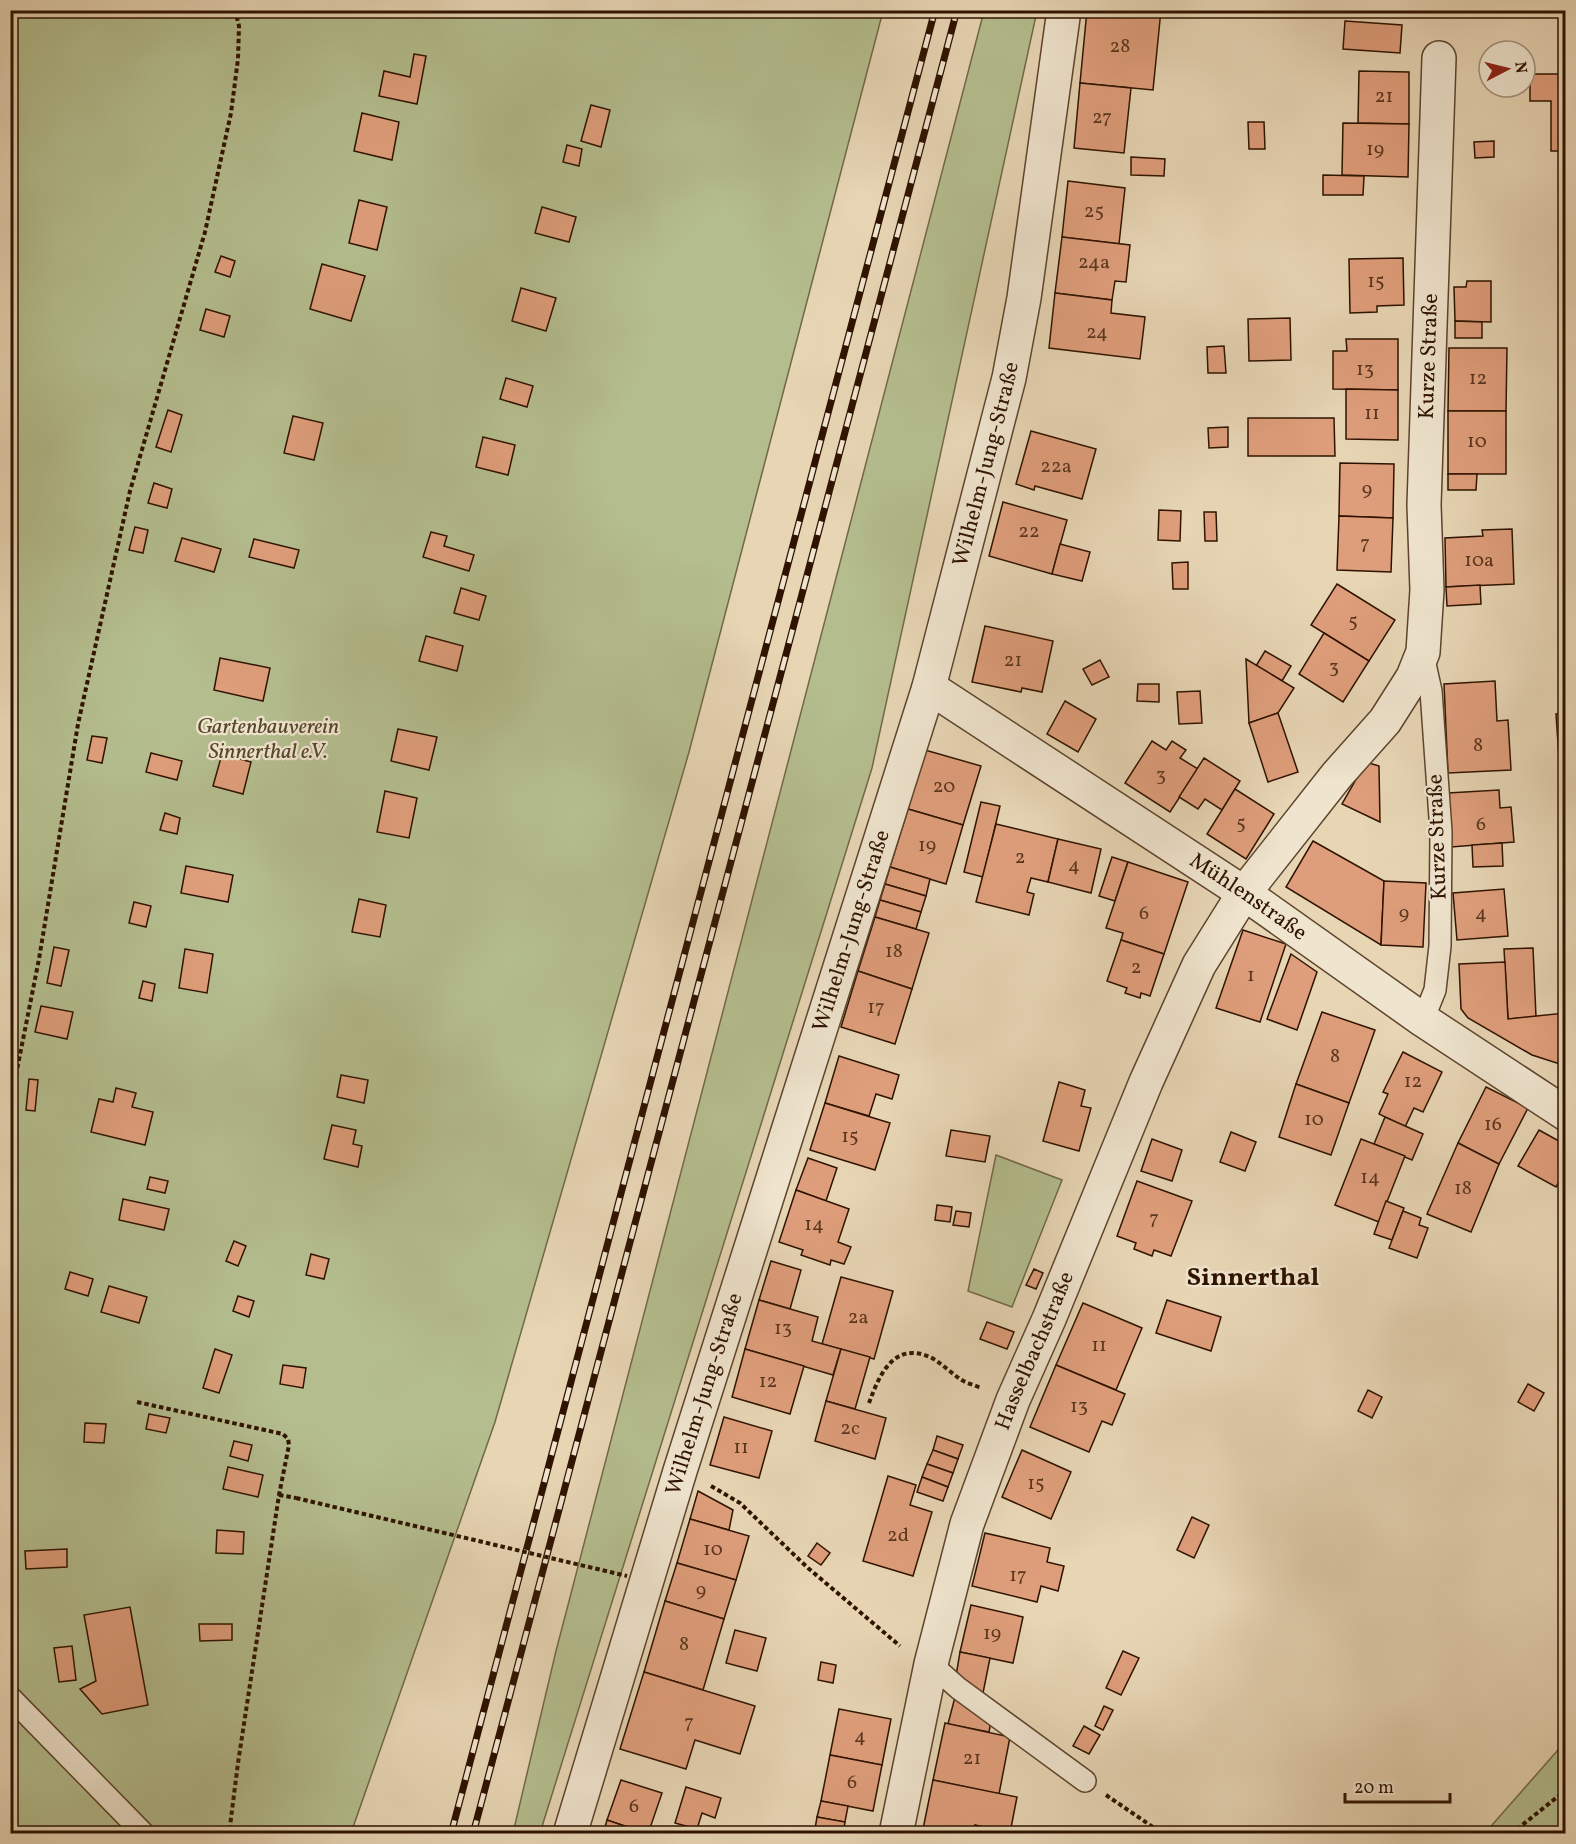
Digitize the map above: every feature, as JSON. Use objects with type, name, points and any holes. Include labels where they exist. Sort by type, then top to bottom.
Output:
[{"type":"street","name":"Wilhelm-Jung-Straße","points":[[570,1833],[680,1471],[929,687],[1009,378],[1024,298],[1064,10]]},
{"type":"street","name":"Kurze Straße","points":[[1244,893],[1337,775],[1385,721],[1413,677],[1423,652],[1427,590],[1424,505],[1439,58]]},
{"type":"street","name":"Mühlenstraße","points":[[929,687],[1244,893],[1423,1020],[1566,1114]]},
{"type":"street","name":"Hasselbachstraße","points":[[896,1833],[931,1664],[967,1524],[1013,1400],[1049,1319],[1146,1082],[1199,965],[1244,893]]},
{"type":"lane","name":"Kurze Straße","points":[[1423,652],[1431,692],[1441,832],[1440,946],[1435,990],[1423,1020]]},
{"type":"lane","points":[[931,1664],[958,1688],[1085,1781]]},
{"type":"lane","points":[[10,1697],[144,1833]]},
{"type":"path","points":[[10,1106],[39,959],[78,724],[130,491],[205,232],[231,113],[238,59],[239,26],[235,10]]},
{"type":"path","points":[[869,1403],[879,1375],[891,1361],[912,1353],[930,1358],[962,1380],[1013,1400]]},
{"type":"path","points":[[137,1402],[283,1434],[288,1439],[289,1445],[237,1763],[229,1833]]},
{"type":"path","points":[[680,1471],[716,1488],[740,1503],[808,1568],[905,1651],[931,1664]]},
{"type":"path","points":[[279,1495],[627,1576]]},
{"type":"path","points":[[1085,1781],[1163,1833]]},
{"type":"path","points":[[1511,1833],[1566,1790]]},
{"type":"green space","name":"Gartenbauverein Sinnerthal e.V.","points":[[10,11],[883,11],[689,752],[495,1422],[351,1833],[11,1833]]},
{"type":"green space","points":[[984,11],[1037,11],[872,768],[540,1833],[513,1833],[556,1651]]},
{"type":"green space","points":[[996,1155],[1062,1180],[1012,1307],[968,1291]]},
{"type":"green space","points":[[1565,1742],[1565,1833],[1485,1833]]},
{"type":"building","points":[[1087,10],[1161,10],[1153,90],[1080,83]]},
{"type":"building","points":[[1483,10],[1537,10],[1537,15]]},
{"type":"building","points":[[1345,21],[1402,25],[1400,53],[1343,49]]},
{"type":"building","points":[[414,54],[426,56],[417,104],[379,96],[384,71],[410,77]]},
{"type":"building","points":[[1359,71],[1409,72],[1409,124],[1358,123]]},
{"type":"building","points":[[1537,74],[1566,74],[1566,159],[1563,159],[1563,151],[1551,151],[1551,101],[1530,101],[1530,99],[1537,99]]},
{"type":"building","points":[[1080,83],[1131,88],[1124,153],[1074,148]]},
{"type":"building","points":[[591,105],[610,110],[601,147],[581,141]]},
{"type":"building","points":[[362,113],[399,122],[392,160],[354,151]]},
{"type":"building","points":[[1248,122],[1264,122],[1265,149],[1249,149]]},
{"type":"building","points":[[1343,123],[1409,124],[1408,177],[1342,175]]},
{"type":"building","points":[[1494,141],[1494,157],[1475,158],[1474,142]]},
{"type":"building","points":[[567,145],[582,149],[579,166],[563,162]]},
{"type":"building","points":[[1131,157],[1165,159],[1164,176],[1131,175]]},
{"type":"building","points":[[1323,175],[1364,176],[1363,195],[1323,195]]},
{"type":"building","points":[[1068,181],[1125,188],[1119,244],[1062,237]]},
{"type":"building","points":[[359,200],[387,207],[377,250],[349,243]]},
{"type":"building","points":[[542,207],[576,217],[569,242],[535,233]]},
{"type":"building","points":[[1062,237],[1130,245],[1126,282],[1115,281],[1112,300],[1055,293]]},
{"type":"building","points":[[221,256],[235,261],[230,277],[215,272]]},
{"type":"building","points":[[1403,258],[1404,305],[1377,306],[1377,312],[1350,313],[1349,259]]},
{"type":"building","points":[[322,264],[365,276],[351,321],[310,309]]},
{"type":"building","points":[[1467,281],[1491,281],[1491,322],[1455,321],[1454,287],[1466,287]]},
{"type":"building","points":[[521,288],[556,298],[546,331],[512,321]]},
{"type":"building","points":[[1055,293],[1112,300],[1111,313],[1145,317],[1140,359],[1049,348]]},
{"type":"building","points":[[206,309],[230,316],[224,337],[200,330]]},
{"type":"building","points":[[1290,318],[1291,360],[1249,361],[1248,319]]},
{"type":"building","points":[[1455,321],[1482,322],[1482,338],[1455,338]]},
{"type":"building","points":[[1346,339],[1398,339],[1398,390],[1333,389],[1333,351],[1347,351]]},
{"type":"building","points":[[1224,346],[1226,373],[1208,373],[1207,347]]},
{"type":"building","points":[[1449,348],[1507,348],[1506,411],[1448,411]]},
{"type":"building","points":[[506,378],[533,386],[527,407],[500,399]]},
{"type":"building","points":[[1346,389],[1398,390],[1398,440],[1346,439]]},
{"type":"building","points":[[168,410],[182,415],[171,452],[156,447]]},
{"type":"building","points":[[1448,411],[1506,411],[1506,474],[1448,474]]},
{"type":"building","points":[[293,416],[323,423],[314,460],[284,453]]},
{"type":"building","points":[[1248,418],[1334,418],[1335,456],[1248,456]]},
{"type":"building","points":[[1228,427],[1228,447],[1209,448],[1208,428]]},
{"type":"building","points":[[1031,431],[1096,449],[1082,499],[1035,486],[1034,490],[1016,484]]},
{"type":"building","points":[[483,437],[515,445],[508,475],[476,467]]},
{"type":"building","points":[[1340,463],[1394,464],[1393,518],[1339,516]]},
{"type":"building","points":[[1448,474],[1477,474],[1476,490],[1448,490]]},
{"type":"building","points":[[154,483],[172,489],[167,508],[148,503]]},
{"type":"building","points":[[1003,502],[1067,520],[1052,574],[989,556]]},
{"type":"building","points":[[1159,510],[1181,511],[1180,541],[1158,540]]},
{"type":"building","points":[[1204,512],[1216,512],[1217,541],[1205,541]]},
{"type":"building","points":[[1339,516],[1393,518],[1391,572],[1337,570]]},
{"type":"building","points":[[135,527],[148,530],[143,553],[129,550]]},
{"type":"building","points":[[1512,529],[1514,584],[1446,587],[1445,538],[1483,536],[1482,530]]},
{"type":"building","points":[[431,532],[447,536],[444,546],[474,555],[469,571],[423,557]]},
{"type":"building","points":[[182,538],[221,549],[214,572],[175,561]]},
{"type":"building","points":[[254,539],[299,550],[294,568],[249,557]]},
{"type":"building","points":[[1060,544],[1090,552],[1082,581],[1052,574]]},
{"type":"building","points":[[1188,562],[1188,589],[1173,589],[1172,563]]},
{"type":"building","points":[[1337,584],[1395,620],[1369,661],[1311,625]]},
{"type":"building","points":[[1480,585],[1481,604],[1447,606],[1446,587]]},
{"type":"building","points":[[461,588],[486,596],[479,620],[454,613]]},
{"type":"building","points":[[985,626],[1053,641],[1042,692],[1022,688],[1021,692],[972,682]]},
{"type":"building","points":[[1324,633],[1369,661],[1343,702],[1299,674]]},
{"type":"building","points":[[426,636],[463,646],[457,671],[419,661]]},
{"type":"building","points":[[1265,651],[1291,666],[1282,681],[1256,666]]},
{"type":"building","points":[[220,658],[270,668],[263,701],[214,690]]},
{"type":"building","points":[[1246,659],[1294,688],[1278,713],[1249,723]]},
{"type":"building","points":[[1100,660],[1109,677],[1092,685],[1083,669]]},
{"type":"building","points":[[1495,681],[1497,721],[1508,720],[1511,770],[1448,773],[1444,684]]},
{"type":"building","points":[[1138,684],[1159,684],[1159,702],[1137,701]]},
{"type":"building","points":[[1200,691],[1202,723],[1179,724],[1177,692]]},
{"type":"building","points":[[1065,701],[1096,719],[1078,752],[1047,734]]},
{"type":"building","points":[[1278,713],[1298,772],[1268,782],[1249,723]]},
{"type":"building","points":[[1566,713],[1566,787],[1561,788],[1556,714]]},
{"type":"building","points":[[398,729],[437,737],[429,770],[391,761]]},
{"type":"building","points":[[92,736],[107,738],[102,763],[87,760]]},
{"type":"building","points":[[1152,741],[1166,750],[1172,741],[1186,750],[1180,758],[1198,769],[1170,812],[1125,783]]},
{"type":"building","points":[[925,750],[981,766],[963,825],[908,809]]},
{"type":"building","points":[[151,753],[182,761],[177,780],[146,772]]},
{"type":"building","points":[[222,754],[251,762],[243,794],[213,786]]},
{"type":"building","points":[[1204,758],[1240,781],[1222,810],[1205,799],[1198,809],[1179,797]]},
{"type":"building","points":[[1366,762],[1379,766],[1380,822],[1342,804]]},
{"type":"building","points":[[1235,789],[1274,814],[1246,859],[1207,834]]},
{"type":"building","points":[[1499,790],[1500,808],[1511,807],[1514,842],[1451,847],[1448,793]]},
{"type":"building","points":[[385,791],[417,798],[409,838],[377,832]]},
{"type":"building","points":[[981,802],[1000,806],[983,877],[964,872]]},
{"type":"building","points":[[908,809],[963,825],[946,884],[890,867]]},
{"type":"building","points":[[165,813],[180,818],[177,834],[160,830]]},
{"type":"building","points":[[996,824],[1058,839],[1048,882],[1031,878],[1027,892],[1034,894],[1029,915],[976,902]]},
{"type":"building","points":[[1058,839],[1101,849],[1091,893],[1048,882]]},
{"type":"building","points":[[1313,841],[1384,881],[1381,945],[1286,887]]},
{"type":"building","points":[[1502,843],[1503,866],[1473,867],[1472,845]]},
{"type":"building","points":[[1112,857],[1128,862],[1115,901],[1099,896]]},
{"type":"building","points":[[1128,862],[1188,882],[1164,954],[1121,940],[1123,933],[1106,928]]},
{"type":"building","points":[[186,866],[233,875],[228,902],[181,893]]},
{"type":"building","points":[[890,867],[930,879],[926,896],[885,884]]},
{"type":"building","points":[[1384,881],[1426,883],[1423,947],[1381,945]]},
{"type":"building","points":[[885,884],[926,896],[921,912],[880,900]]},
{"type":"building","points":[[1504,889],[1508,936],[1457,940],[1453,893]]},
{"type":"building","points":[[359,899],[386,905],[380,937],[352,932]]},
{"type":"building","points":[[880,900],[921,912],[916,929],[875,917]]},
{"type":"building","points":[[134,902],[151,906],[146,927],[129,923]]},
{"type":"building","points":[[875,917],[929,933],[912,989],[858,971]]},
{"type":"building","points":[[1243,930],[1286,944],[1260,1022],[1216,1008]]},
{"type":"building","points":[[1121,940],[1164,954],[1150,996],[1141,993],[1140,998],[1125,993],[1127,988],[1107,981]]},
{"type":"building","points":[[54,947],[69,950],[61,986],[47,983]]},
{"type":"building","points":[[1533,948],[1536,1017],[1508,1019],[1504,949]]},
{"type":"building","points":[[185,949],[213,954],[207,993],[179,988]]},
{"type":"building","points":[[1291,954],[1317,972],[1297,1030],[1267,1019]]},
{"type":"building","points":[[1505,962],[1508,1019],[1565,1013],[1566,1066],[1532,1055],[1468,1018],[1461,1009],[1459,964]]},
{"type":"building","points":[[858,971],[912,989],[895,1044],[841,1027]]},
{"type":"building","points":[[143,981],[155,984],[152,1001],[139,998]]},
{"type":"building","points":[[41,1006],[73,1012],[67,1039],[35,1032]]},
{"type":"building","points":[[1322,1012],[1375,1030],[1349,1103],[1296,1084]]},
{"type":"building","points":[[1403,1052],[1442,1072],[1423,1112],[1414,1108],[1405,1127],[1379,1114],[1388,1094],[1383,1092]]},
{"type":"building","points":[[839,1056],[899,1075],[892,1099],[876,1094],[869,1116],[825,1103]]},
{"type":"building","points":[[341,1075],[368,1080],[364,1103],[337,1097]]},
{"type":"building","points":[[29,1079],[38,1080],[35,1111],[26,1110]]},
{"type":"building","points":[[1059,1082],[1085,1090],[1081,1106],[1091,1108],[1079,1151],[1043,1141]]},
{"type":"building","points":[[1296,1084],[1349,1103],[1331,1155],[1279,1137]]},
{"type":"building","points":[[1486,1087],[1528,1108],[1499,1164],[1458,1143]]},
{"type":"building","points":[[116,1088],[136,1093],[132,1107],[153,1112],[145,1145],[91,1132],[99,1099],[113,1102]]},
{"type":"building","points":[[825,1103],[890,1123],[875,1170],[810,1150]]},
{"type":"building","points":[[1385,1117],[1423,1134],[1412,1160],[1374,1144]]},
{"type":"building","points":[[332,1125],[356,1130],[353,1144],[362,1146],[358,1167],[324,1159]]},
{"type":"building","points":[[951,1130],[990,1136],[985,1162],[946,1156]]},
{"type":"building","points":[[1539,1130],[1566,1145],[1566,1170],[1556,1187],[1518,1166]]},
{"type":"building","points":[[1231,1132],[1256,1142],[1245,1171],[1220,1162]]},
{"type":"building","points":[[1152,1139],[1182,1150],[1172,1181],[1141,1171]]},
{"type":"building","points":[[1361,1139],[1405,1156],[1379,1222],[1335,1205]]},
{"type":"building","points":[[1458,1143],[1499,1164],[1471,1232],[1427,1214]]},
{"type":"building","points":[[808,1158],[837,1168],[826,1201],[796,1190]]},
{"type":"building","points":[[150,1177],[168,1181],[165,1193],[147,1189]]},
{"type":"building","points":[[1137,1181],[1192,1201],[1171,1256],[1154,1250],[1152,1256],[1134,1249],[1136,1243],[1117,1236]]},
{"type":"building","points":[[796,1190],[849,1209],[838,1242],[851,1247],[844,1264],[831,1260],[830,1265],[801,1255],[803,1250],[779,1242]]},
{"type":"building","points":[[123,1199],[169,1209],[164,1230],[119,1220]]},
{"type":"building","points":[[1386,1201],[1404,1208],[1392,1240],[1374,1234]]},
{"type":"building","points":[[937,1205],[952,1207],[950,1222],[935,1220]]},
{"type":"building","points":[[956,1211],[971,1213],[969,1227],[953,1225]]},
{"type":"building","points":[[1403,1211],[1421,1218],[1419,1225],[1428,1228],[1417,1258],[1389,1248]]},
{"type":"building","points":[[234,1241],[246,1246],[238,1266],[226,1261]]},
{"type":"building","points":[[311,1254],[329,1259],[324,1279],[306,1275]]},
{"type":"building","points":[[771,1261],[801,1270],[790,1309],[759,1300]]},
{"type":"building","points":[[1034,1269],[1043,1273],[1036,1289],[1026,1285]]},
{"type":"building","points":[[70,1272],[93,1279],[88,1296],[65,1289]]},
{"type":"building","points":[[841,1277],[893,1291],[874,1359],[822,1344]]},
{"type":"building","points":[[109,1286],[147,1297],[139,1323],[101,1312]]},
{"type":"building","points":[[238,1296],[254,1301],[249,1317],[233,1311]]},
{"type":"building","points":[[759,1300],[818,1317],[812,1341],[841,1349],[833,1375],[745,1349]]},
{"type":"building","points":[[1167,1300],[1221,1317],[1211,1351],[1156,1333]]},
{"type":"building","points":[[1083,1303],[1142,1328],[1116,1390],[1056,1365]]},
{"type":"building","points":[[987,1322],[1014,1332],[1007,1349],[980,1339]]},
{"type":"building","points":[[215,1349],[232,1355],[219,1393],[203,1388]]},
{"type":"building","points":[[745,1349],[804,1366],[790,1414],[732,1397]]},
{"type":"building","points":[[841,1349],[870,1357],[855,1409],[826,1401]]},
{"type":"building","points":[[283,1365],[306,1368],[303,1388],[280,1384]]},
{"type":"building","points":[[1056,1365],[1125,1394],[1112,1425],[1102,1421],[1089,1452],[1030,1427]]},
{"type":"building","points":[[1528,1384],[1544,1393],[1534,1411],[1518,1402]]},
{"type":"building","points":[[1368,1390],[1382,1397],[1372,1418],[1358,1411]]},
{"type":"building","points":[[826,1401],[886,1418],[875,1459],[815,1441]]},
{"type":"building","points":[[149,1414],[170,1418],[166,1433],[146,1429]]},
{"type":"building","points":[[724,1417],[772,1431],[759,1478],[710,1465]]},
{"type":"building","points":[[85,1423],[106,1424],[104,1443],[84,1442]]},
{"type":"building","points":[[937,1436],[963,1445],[958,1459],[933,1450]]},
{"type":"building","points":[[234,1441],[252,1445],[248,1461],[230,1456]]},
{"type":"building","points":[[933,1450],[958,1459],[953,1473],[927,1464]]},
{"type":"building","points":[[1022,1450],[1071,1472],[1051,1519],[1002,1497]]},
{"type":"building","points":[[927,1464],[953,1473],[948,1487],[922,1477]]},
{"type":"building","points":[[228,1467],[263,1475],[258,1497],[223,1489]]},
{"type":"building","points":[[888,1476],[916,1485],[910,1505],[932,1512],[913,1576],[863,1561]]},
{"type":"building","points":[[922,1477],[948,1487],[943,1501],[917,1492]]},
{"type":"building","points":[[698,1491],[733,1510],[729,1530],[690,1519]]},
{"type":"building","points":[[1192,1517],[1209,1525],[1194,1558],[1177,1550]]},
{"type":"building","points":[[690,1519],[749,1536],[736,1580],[677,1563]]},
{"type":"building","points":[[217,1530],[244,1532],[243,1554],[216,1553]]},
{"type":"building","points":[[985,1533],[1050,1548],[1047,1562],[1064,1566],[1058,1591],[1041,1586],[1037,1602],[972,1586]]},
{"type":"building","points":[[817,1543],[830,1553],[821,1565],[808,1556]]},
{"type":"building","points":[[67,1549],[67,1567],[26,1569],[25,1551]]},
{"type":"building","points":[[677,1563],[736,1580],[724,1619],[665,1601]]},
{"type":"building","points":[[665,1601],[724,1619],[703,1690],[644,1672]]},
{"type":"building","points":[[971,1605],[1023,1617],[1013,1663],[960,1652]]},
{"type":"building","points":[[130,1607],[148,1705],[102,1714],[80,1689],[96,1681],[84,1615]]},
{"type":"building","points":[[199,1624],[232,1624],[232,1640],[200,1641]]},
{"type":"building","points":[[735,1630],[766,1638],[757,1671],[726,1663]]},
{"type":"building","points":[[72,1646],[76,1680],[59,1682],[54,1648]]},
{"type":"building","points":[[1123,1651],[1139,1658],[1121,1695],[1106,1688]]},
{"type":"building","points":[[960,1652],[990,1658],[983,1693],[956,1676]]},
{"type":"building","points":[[821,1662],[836,1665],[833,1683],[818,1680]]},
{"type":"building","points":[[644,1672],[755,1706],[740,1754],[695,1740],[686,1769],[620,1749]]},
{"type":"building","points":[[955,1697],[991,1721],[989,1732],[948,1724]]},
{"type":"building","points":[[1104,1706],[1113,1710],[1103,1730],[1095,1726]]},
{"type":"building","points":[[839,1709],[891,1719],[882,1765],[830,1755]]},
{"type":"building","points":[[945,1723],[1010,1737],[999,1794],[933,1780]]},
{"type":"building","points":[[1084,1726],[1100,1735],[1089,1754],[1073,1746]]},
{"type":"building","points":[[830,1755],[882,1765],[873,1811],[821,1801]]},
{"type":"building","points":[[621,1780],[662,1793],[648,1834],[607,1820]]},
{"type":"building","points":[[933,1780],[1017,1797],[1010,1833],[975,1825],[973,1834],[922,1834]]},
{"type":"building","points":[[686,1787],[721,1798],[715,1818],[702,1813],[697,1829],[675,1823]]},
{"type":"building","points":[[821,1801],[848,1806],[845,1822],[817,1817]]},
{"type":"building","points":[[817,1817],[845,1822],[843,1834],[814,1834]]},
{"type":"building","points":[[607,1820],[648,1834],[603,1834]]},
{"type":"railway","points":[[451,1834],[935,10]]},
{"type":"railway","points":[[473,1834],[957,10]]},
{"type":"district","name":"Sinnerthal","points":[[1253,1278]]}]
